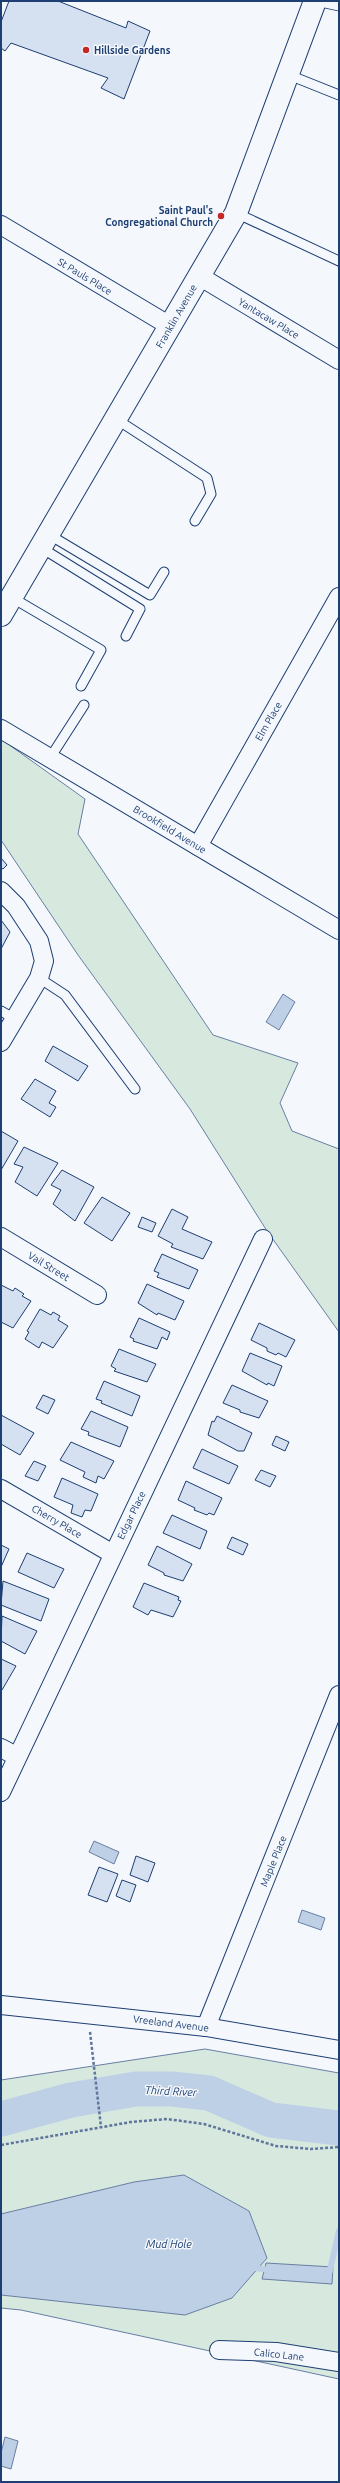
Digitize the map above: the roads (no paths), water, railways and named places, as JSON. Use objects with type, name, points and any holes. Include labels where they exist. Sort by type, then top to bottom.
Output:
[{"type":"main road","name":"Franklin Avenue","points":[[6,606],[236,213],[316,1]]},
{"type":"street","name":"St Pauls Place","points":[[1,225],[170,326]]},
{"type":"street","name":"Yantacaw Place","points":[[199,276],[339,360]]},
{"type":"street","name":"Elm Place","points":[[198,846],[339,597]]},
{"type":"street","name":"Brookfield Avenue","points":[[1,728],[339,930]]},
{"type":"street","points":[[1,891],[16,906],[39,941],[44,961],[39,978],[8,1015],[1,1042]]},
{"type":"street","name":"Vail Street","points":[[1,1237],[97,1295]]},
{"type":"street","name":"Edgar Place","points":[[1,1792],[9,1752],[113,1554],[263,1239]]},
{"type":"street","name":"Cherry Place","points":[[1,1489],[113,1554]]},
{"type":"street","name":"Maple Place","points":[[206,2027],[339,1696]]},
{"type":"street","name":"Vreeland Avenue","points":[[1,2005],[206,2027],[339,2050]]},
{"type":"street","name":"Calico Lane","points":[[219,2350],[276,2352],[339,2362]]},
{"type":"lane","points":[[316,1],[339,6]]},
{"type":"lane","points":[[289,74],[339,95]]},
{"type":"lane","points":[[236,213],[339,262]]},
{"type":"lane","points":[[116,419],[207,478],[211,494],[195,521]]},
{"type":"lane","points":[[44,541],[150,595],[164,572]]},
{"type":"lane","points":[[44,541],[140,609],[126,636]]},
{"type":"lane","points":[[6,606],[101,650],[81,686]]},
{"type":"lane","points":[[50,758],[84,705]]},
{"type":"lane","points":[[39,978],[65,995],[135,1089]]},
{"type":"water","points":[[283,994],[295,1002],[279,1030],[266,1022]]},
{"type":"water","points":[[94,1841],[119,1852],[114,1864],[89,1852]]},
{"type":"water","points":[[302,1910],[325,1918],[321,1930],[298,1922]]},
{"type":"water","name":"Mud Hole","points":[[184,2175],[249,2211],[267,2258],[232,2298],[185,2315],[1,2295],[1,2214],[134,2182]]},
{"type":"water","points":[[266,2263],[333,2267],[332,2284],[262,2279]]},
{"type":"water","points":[[5,2437],[18,2441],[11,2469],[1,2466],[1,2453]]},
{"type":"waterway","name":"Third River","points":[[1,2119],[71,2100],[136,2089],[172,2089],[209,2093],[271,2120],[339,2128]]},
{"type":"waterway","points":[[329,2274],[339,2231]]},
{"type":"waterway","points":[[254,2268],[272,2270]]},
{"type":"place","name":"Hillside Gardens","points":[[86,50]]},
{"type":"place","name":"Saint Paul's Congregational Church","points":[[221,216]]}]
